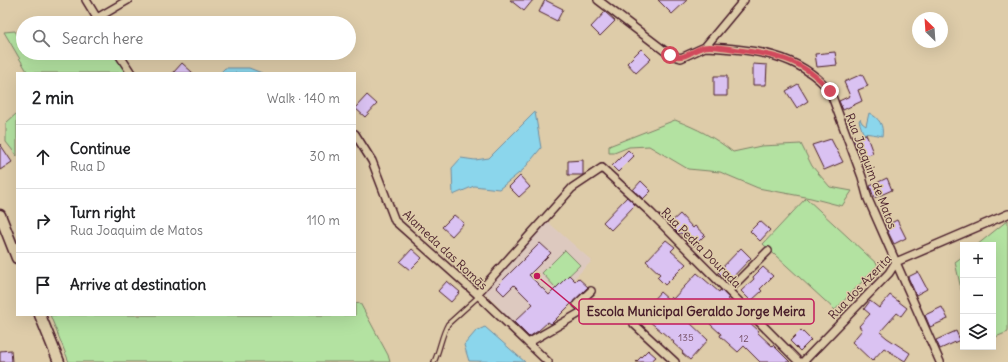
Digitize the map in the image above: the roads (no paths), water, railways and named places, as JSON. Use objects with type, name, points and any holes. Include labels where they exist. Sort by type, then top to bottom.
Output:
[{"type":"main road","points":[[0,215],[16,255]]},
{"type":"main road","points":[[40,316],[59,362]]},
{"type":"street","points":[[86,0],[95,16]]},
{"type":"street","points":[[105,16],[128,0]]},
{"type":"street","points":[[598,0],[670,55],[682,58],[705,47],[744,0]]},
{"type":"street","name":"Rua Joaquim de Matos","points":[[705,47],[754,52],[786,59],[801,66],[821,80],[830,91],[862,177],[868,199],[940,362]]},
{"type":"street","points":[[123,60],[130,72]]},
{"type":"street","name":"Alameda das Romãs","points":[[356,136],[372,160],[395,221],[478,295],[548,362]]},
{"type":"street","name":"Rua Pedra Dourada","points":[[478,295],[572,188],[602,168],[651,213],[799,362]]},
{"type":"street","name":"Rua dos Azerita","points":[[803,362],[889,273],[896,262],[1008,214]]},
{"type":"street","points":[[729,290],[768,252]]},
{"type":"street","points":[[528,343],[585,310],[577,304],[591,291]]},
{"type":"street","points":[[634,324],[675,362]]},
{"type":"lane","points":[[434,362],[448,324],[478,295]]},
{"type":"water","points":[[225,68],[249,68],[259,72],[221,72]]},
{"type":"water","points":[[535,112],[541,148],[523,170],[499,189],[474,186],[453,195],[452,168],[461,158],[475,160],[489,158]]},
{"type":"water","points":[[869,113],[876,117],[880,122],[882,136],[863,133],[859,121],[860,119],[866,126]]},
{"type":"water","points":[[485,327],[525,362],[469,361],[464,345],[476,331]]},
{"type":"place","name":"Escola Municipal Geraldo Jorge Meira","points":[[537,276]]}]
